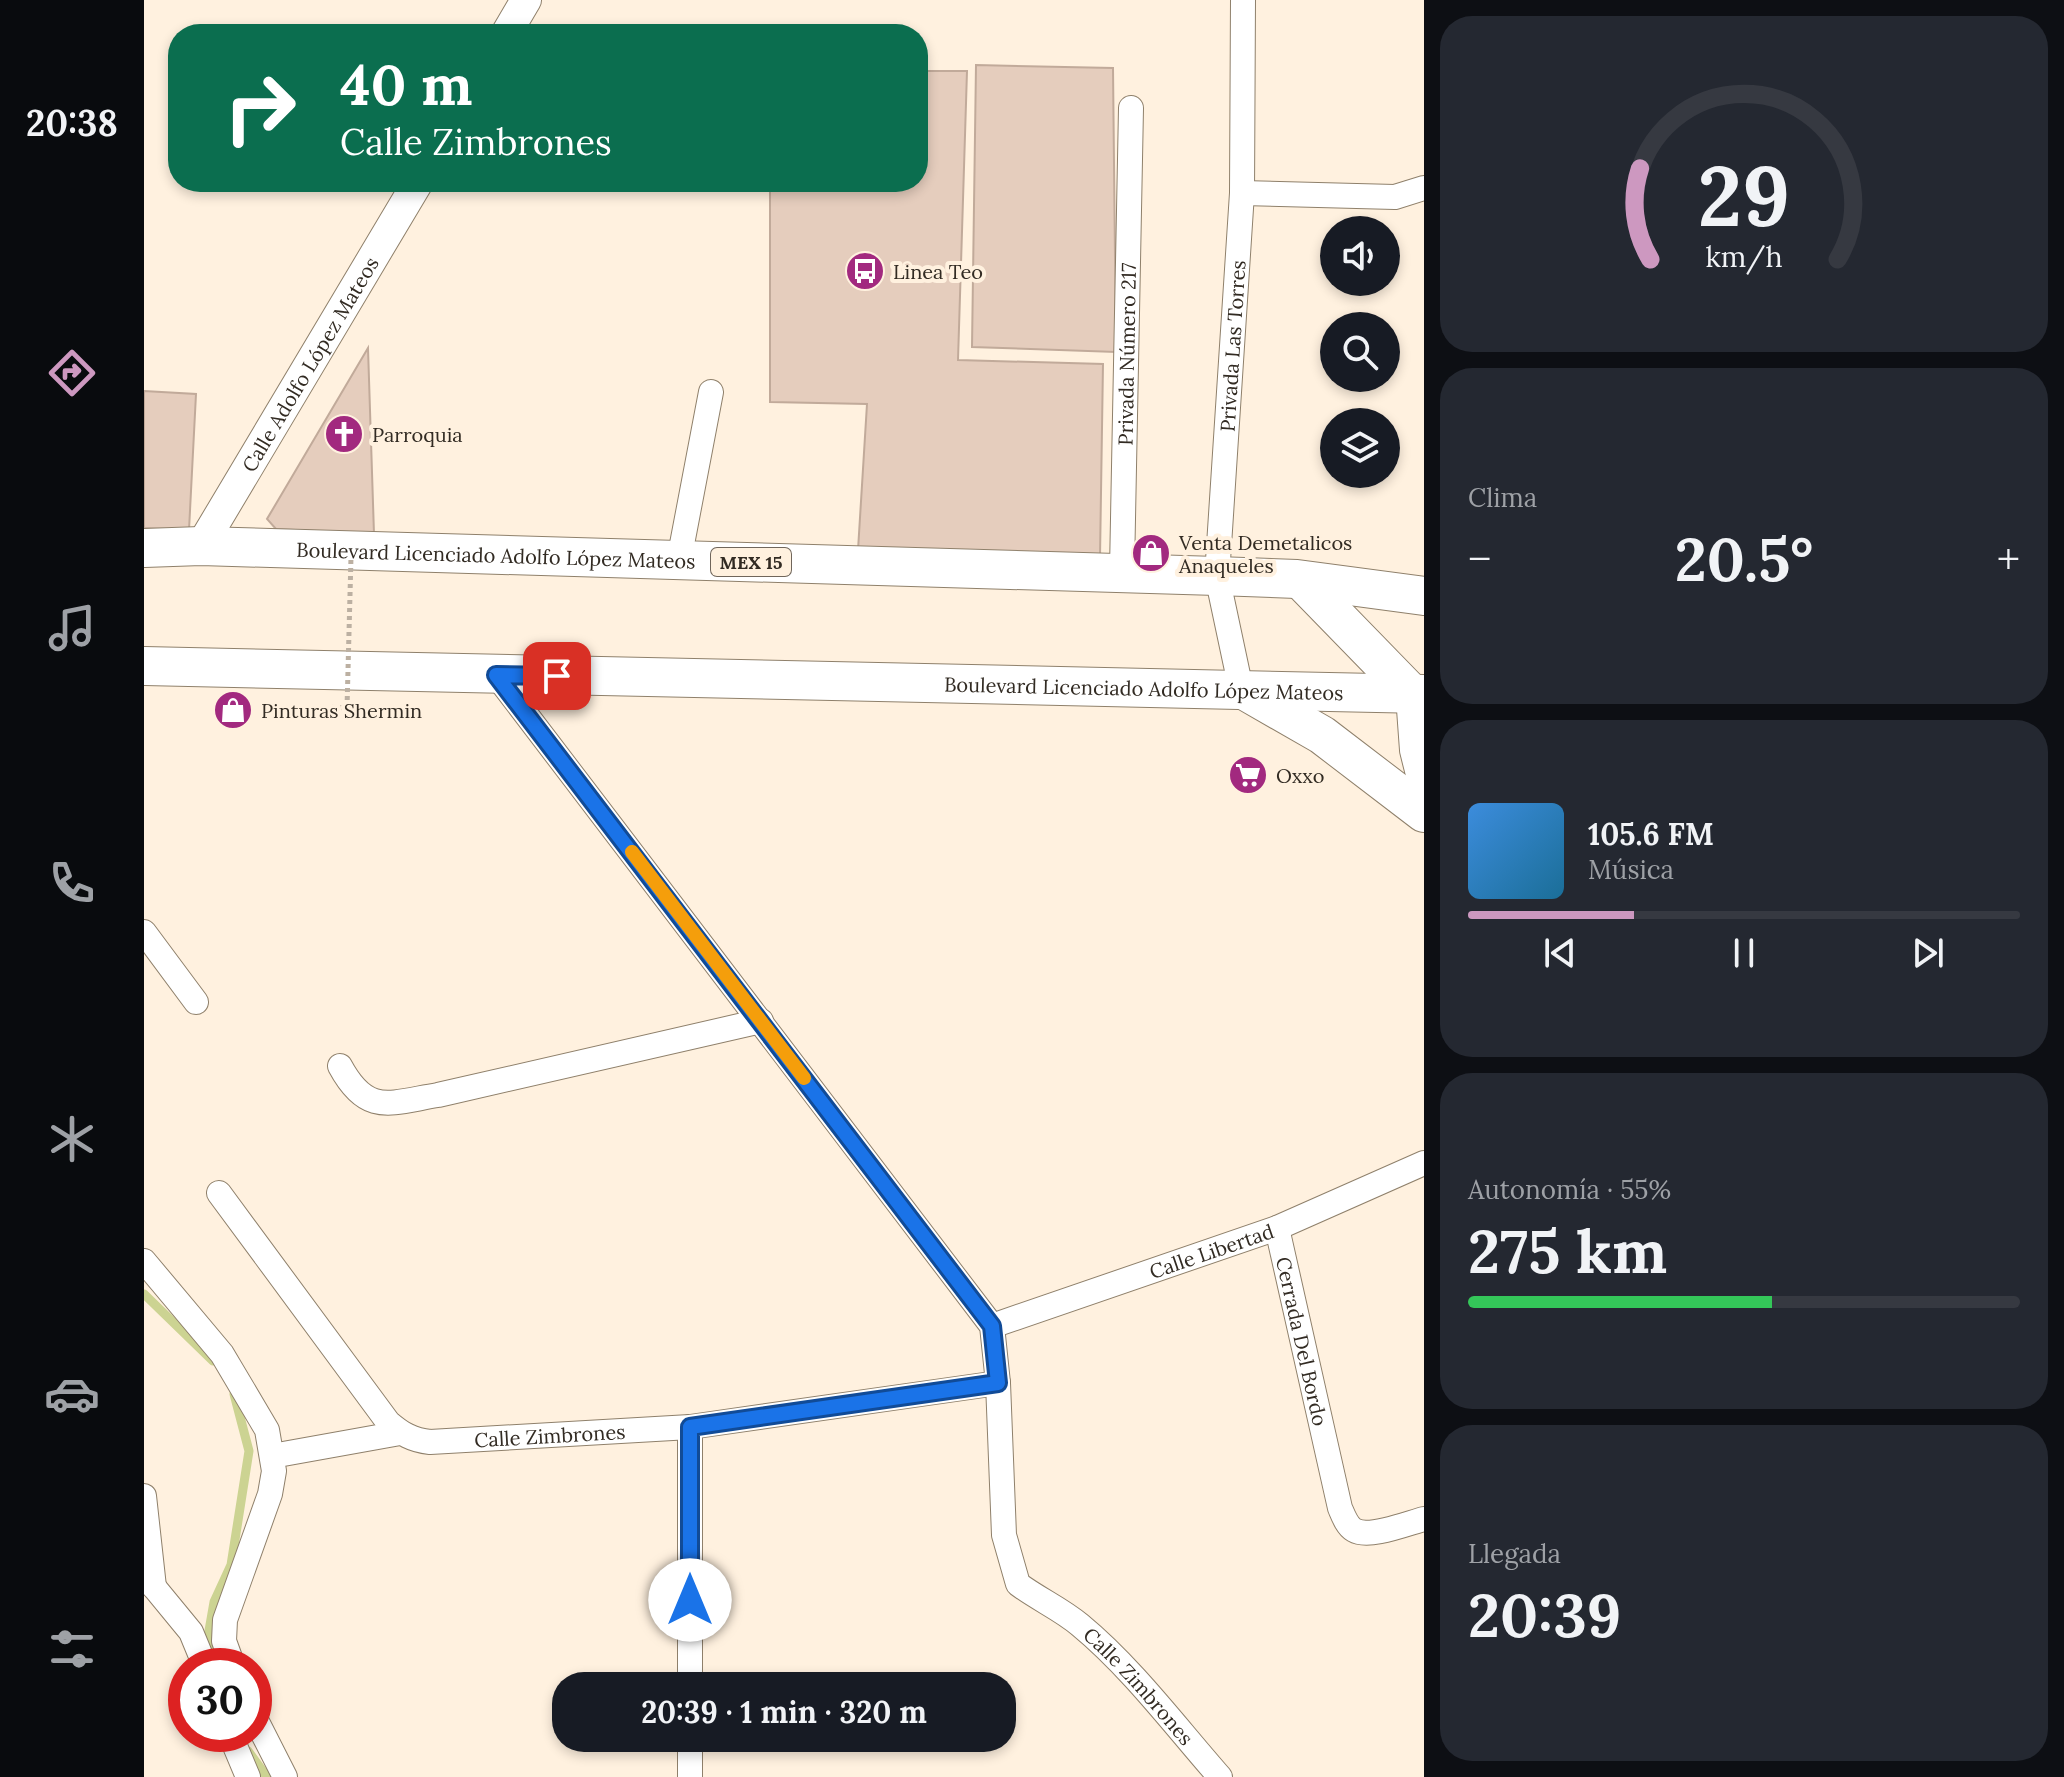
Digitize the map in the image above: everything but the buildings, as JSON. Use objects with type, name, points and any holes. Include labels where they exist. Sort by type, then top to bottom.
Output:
[{"type":"main road","name":"Boulevard Licenciado Adolfo López Mateos","points":[[144,548],[201,546],[1217,576],[1301,580],[1424,596]]},
{"type":"main road","points":[[1301,580],[1421,696],[1417,750],[1424,778]]},
{"type":"main road","name":"Boulevard Licenciado Adolfo López Mateos","points":[[144,666],[1241,689],[1421,696]]},
{"type":"main road","points":[[1241,689],[1322,735],[1424,813]]},
{"type":"street","points":[[512,24],[526,0]]},
{"type":"street","name":"Privada Las Torres","points":[[1241,689],[1217,576],[1242,193],[1243,0]]},
{"type":"street","name":"Privada Número 217","points":[[1093,572],[1122,570],[1131,108]]},
{"type":"street","points":[[1242,193],[1395,197],[1424,188]]},
{"type":"street","name":"Calle Adolfo López Mateos","points":[[201,546],[412,192]]},
{"type":"street","points":[[679,560],[711,392]]},
{"type":"street","points":[[496,675],[992,1326]]},
{"type":"street","points":[[144,932],[196,1002]]},
{"type":"street","points":[[340,1066],[361,1097],[379,1102],[396,1101],[438,1095],[761,1021]]},
{"type":"street","name":"Calle Libertad","points":[[992,1326],[1277,1228],[1424,1163]]},
{"type":"street","points":[[219,1193],[388,1422],[400,1433]]},
{"type":"street","name":"Cerrada Del Bordo","points":[[1277,1228],[1340,1508],[1352,1530],[1376,1532],[1424,1519]]},
{"type":"street","points":[[144,1261],[222,1354],[267,1430],[274,1471],[270,1494],[225,1620],[227,1648]]},
{"type":"street","name":"Calle Zimbrones","points":[[992,1326],[998,1383],[1004,1535],[1018,1584],[1082,1626],[1220,1777]]},
{"type":"street","name":"Calle Zimbrones","points":[[400,1433],[414,1440],[430,1442],[690,1427],[998,1383]]},
{"type":"street","points":[[690,1427],[690,1672]]},
{"type":"street","points":[[272,1456],[400,1433]]},
{"type":"street","points":[[144,1496],[149,1587],[191,1632],[198,1648]]},
{"type":"street","points":[[272,1751],[285,1777]]},
{"type":"street","points":[[238,1752],[248,1777]]},
{"type":"street","points":[[690,1752],[690,1777]]},
{"type":"path","points":[[347,708],[351,557]]},
{"type":"waterway","points":[[144,1294],[213,1361]]},
{"type":"waterway","points":[[208,1648],[214,1602],[231,1565],[249,1451],[234,1394]]},
{"type":"waterway","points":[[249,1752],[267,1777]]},
{"type":"slow traffic","points":[[632,852],[804,1078]]},
{"type":"place","name":"Linea Teo","points":[[865,271]]},
{"type":"place","name":"Parroquia","points":[[344,434]]},
{"type":"place","name":"Venta Demetalicos Anaqueles","points":[[1151,553]]},
{"type":"place","name":"Pinturas Shermin","points":[[233,710]]},
{"type":"place","name":"Oxxo","points":[[1248,775]]},
{"type":"route","points":[[557,676],[496,675],[992,1326],[998,1383],[690,1427],[690,1600]]}]
